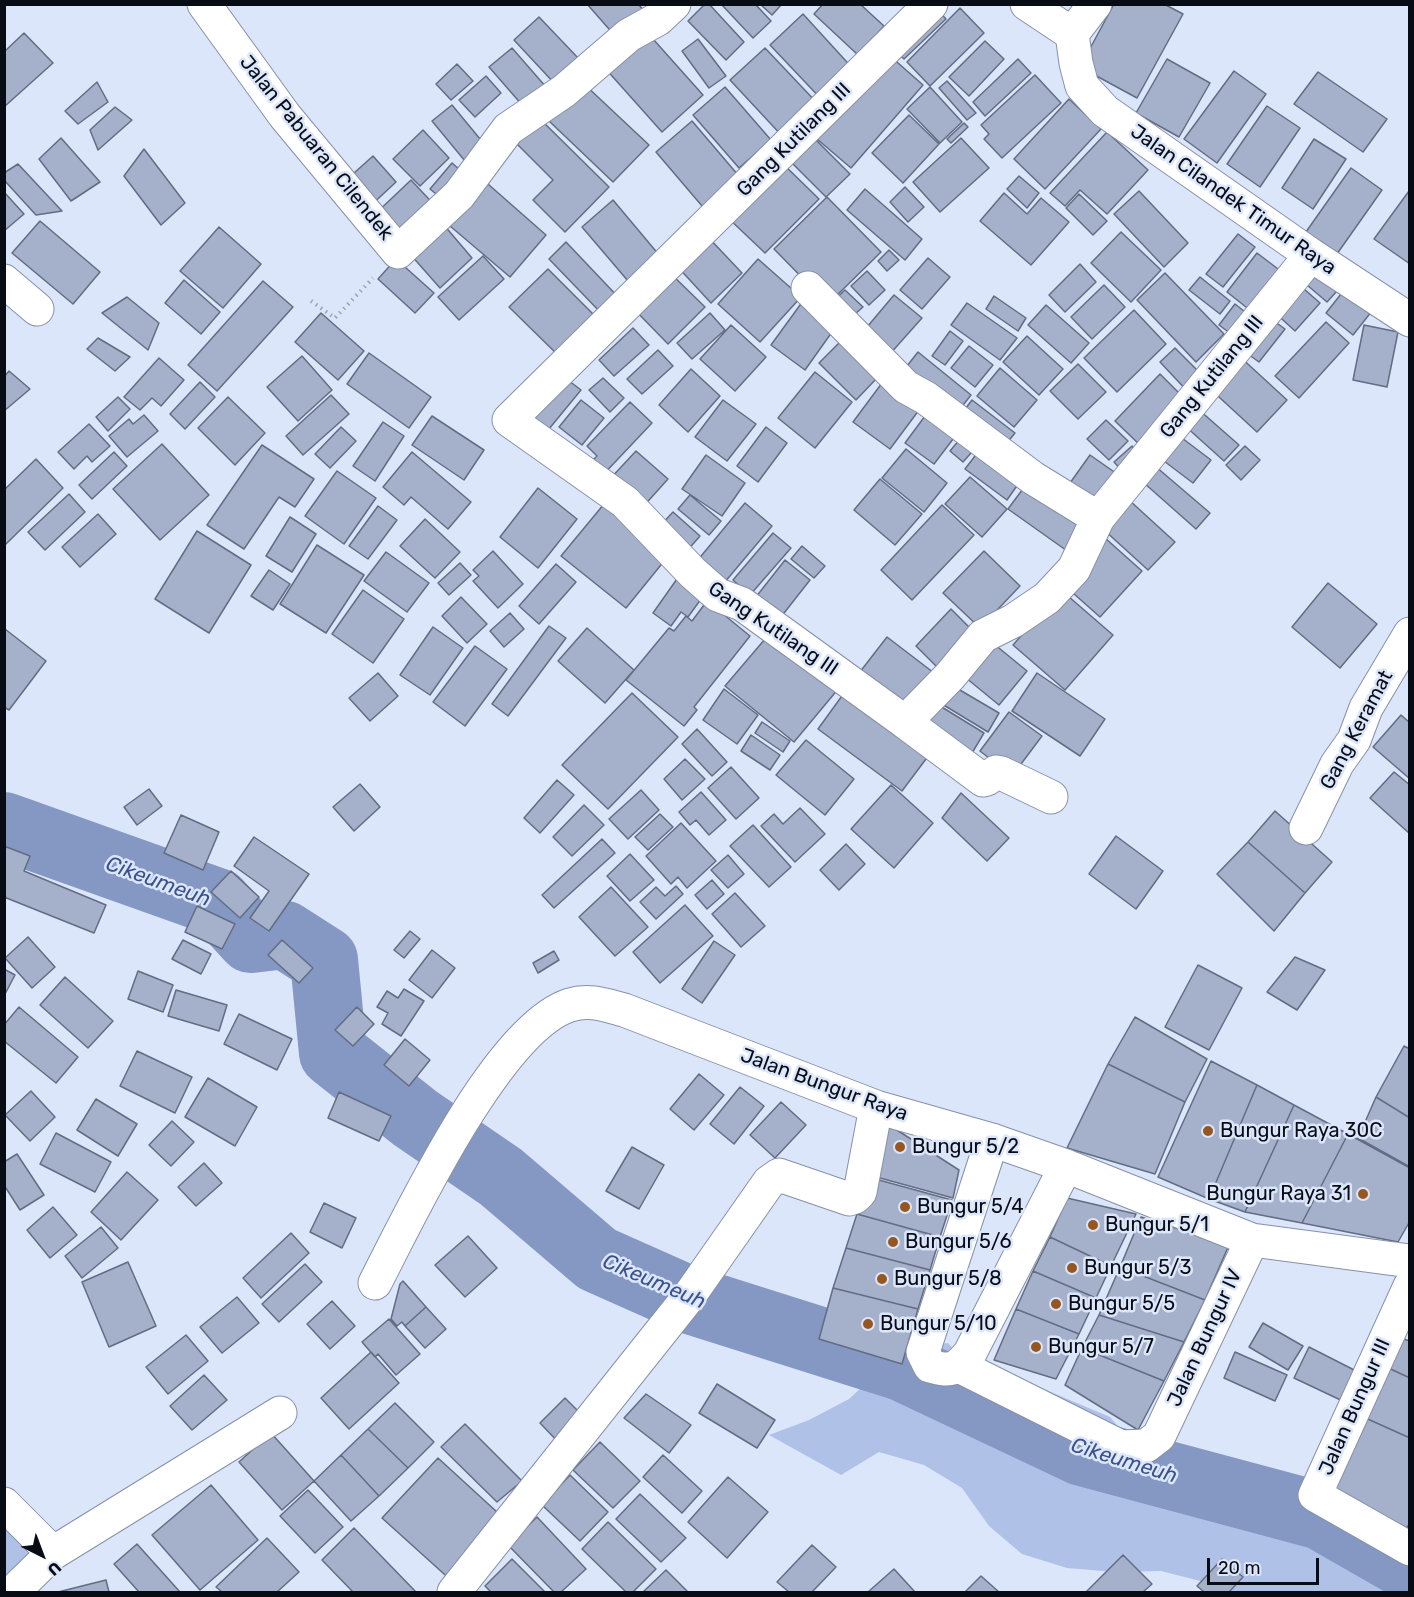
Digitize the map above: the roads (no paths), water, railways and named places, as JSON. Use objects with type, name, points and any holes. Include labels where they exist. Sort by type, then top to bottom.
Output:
[{"type":"street","name":"Jalan Pabuaran Cilendek","points":[[204,4],[285,116],[399,252],[459,195],[508,129],[564,91],[659,10]]},
{"type":"street","name":"Gang Kutilang III","points":[[931,4],[509,420],[625,502],[693,573],[718,595],[742,604],[905,722],[950,676],[983,636],[1013,621],[1047,598],[1074,569],[1098,518],[1311,255]]},
{"type":"street","points":[[1027,4],[1074,48],[1095,4]]},
{"type":"street","name":"Jalan Cilandek Timur Raya","points":[[1074,48],[1082,86],[1105,111],[1311,255],[1410,320]]},
{"type":"street","points":[[4,281],[37,309]]},
{"type":"street","points":[[808,288],[906,387],[926,398],[1033,478],[1098,518]]},
{"type":"street","name":"Gang Keramat","points":[[1306,828],[1337,764],[1354,740],[1366,708],[1410,634]]},
{"type":"street","points":[[905,722],[983,780],[996,772],[1001,772],[1051,797]]},
{"type":"street","name":"Jalan Bungur Raya","points":[[375,1283],[460,1125],[491,1078],[528,1034],[549,1015],[569,1005],[589,1001],[624,1010],[876,1107],[992,1140],[1066,1166],[1252,1240],[1410,1261]]},
{"type":"street","points":[[454,1593],[687,1299],[773,1178],[779,1176],[849,1199],[860,1192],[876,1107]]},
{"type":"street","points":[[992,1140],[923,1352],[930,1366],[946,1371],[959,1366],[970,1353],[1066,1166]]},
{"type":"street","name":"Jalan Bungur IV","points":[[959,1366],[1121,1447],[1146,1446],[1159,1436],[1252,1240]]},
{"type":"street","name":"Jalan Bungur III","points":[[1410,1287],[1315,1495],[1410,1549]]},
{"type":"street","points":[[13,1593],[53,1553],[280,1413]]},
{"type":"street","points":[[4,1504],[53,1553]]},
{"type":"waterway","name":"Cikeumeuh","points":[[4,826],[217,902],[251,939],[285,935],[324,960],[333,1053],[415,1118],[501,1177],[597,1259],[687,1299],[902,1367],[1082,1452],[1321,1516],[1410,1567]]},
{"type":"place","name":"Bungur Raya 30C","points":[[1208,1131]]},
{"type":"place","name":"Bungur 5/2","points":[[900,1147]]},
{"type":"place","name":"Bungur Raya 31","points":[[1363,1194]]},
{"type":"place","name":"Bungur 5/4","points":[[905,1207]]},
{"type":"place","name":"Bungur 5/1","points":[[1093,1225]]},
{"type":"place","name":"Bungur 5/6","points":[[893,1242]]},
{"type":"place","name":"Bungur 5/3","points":[[1072,1268]]},
{"type":"place","name":"Bungur 5/8","points":[[882,1279]]},
{"type":"place","name":"Bungur 5/5","points":[[1056,1304]]},
{"type":"place","name":"Bungur 5/10","points":[[868,1324]]},
{"type":"place","name":"Bungur 5/7","points":[[1036,1347]]}]
